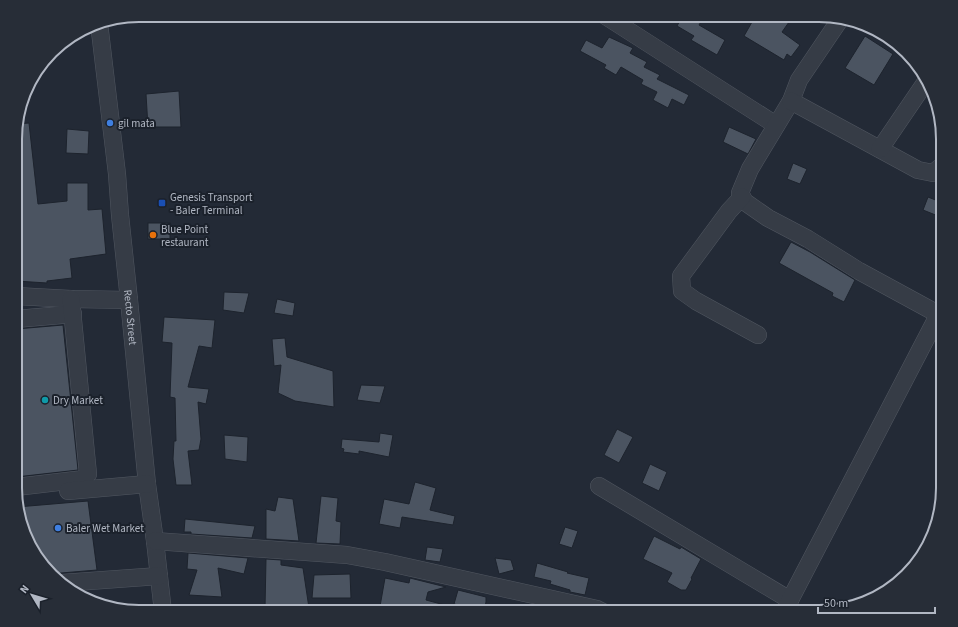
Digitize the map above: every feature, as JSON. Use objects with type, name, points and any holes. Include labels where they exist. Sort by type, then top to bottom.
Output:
[{"type":"street","points":[[615,22],[776,125]]},
{"type":"street","points":[[837,23],[799,80],[791,100],[750,169],[740,193],[745,202],[768,218],[808,239],[860,271],[936,308]]},
{"type":"street","name":"Recto Street","points":[[100,29],[117,174],[147,484],[162,605]]},
{"type":"street","points":[[880,149],[923,86]]},
{"type":"street","points":[[791,100],[918,170],[933,173],[936,171]]},
{"type":"street","points":[[742,197],[729,211],[682,276],[682,291],[696,301],[758,335]]},
{"type":"street","points":[[22,297],[72,306]]},
{"type":"street","points":[[22,318],[72,306],[130,300]]},
{"type":"street","points":[[22,486],[84,479],[88,474],[72,306]]},
{"type":"street","points":[[789,605],[936,318]]},
{"type":"street","points":[[22,495],[147,484]]},
{"type":"street","points":[[599,486],[786,605]]},
{"type":"street","points":[[155,541],[347,555],[580,605]]},
{"type":"street","points":[[71,582],[159,576]]},
{"type":"building","points":[[679,22],[701,22],[699,25],[725,40],[717,55],[691,40],[694,36],[677,26]]},
{"type":"building","points":[[752,22],[789,22],[782,32],[800,45],[791,57],[787,54],[784,60],[744,36]]},
{"type":"building","points":[[865,36],[893,54],[874,85],[845,68]]},
{"type":"building","points":[[609,37],[633,48],[630,53],[647,62],[644,67],[660,75],[657,79],[689,95],[684,105],[672,99],[668,108],[653,100],[657,92],[641,84],[643,80],[621,67],[616,75],[604,68],[606,65],[580,51],[586,40],[602,48]]},
{"type":"building","points":[[179,91],[181,127],[148,127],[146,94]]},
{"type":"building","points":[[23,123],[29,123],[38,204],[67,201],[67,183],[88,183],[88,210],[102,209],[106,254],[70,259],[72,278],[47,281],[47,283],[22,281]]},
{"type":"building","points":[[729,127],[756,139],[748,154],[723,142]]},
{"type":"building","points":[[67,129],[89,131],[88,154],[66,153]]},
{"type":"building","points":[[793,163],[807,169],[800,184],[787,179]]},
{"type":"building","points":[[928,197],[936,200],[936,215],[923,210]]},
{"type":"building","points":[[148,223],[170,223],[170,239],[148,239]]},
{"type":"building","points":[[791,242],[855,280],[844,302],[832,296],[833,293],[779,263]]},
{"type":"building","points":[[224,292],[249,293],[244,313],[223,310]]},
{"type":"building","points":[[277,299],[295,303],[293,316],[274,313]]},
{"type":"building","points":[[164,317],[215,320],[212,348],[199,346],[188,387],[209,389],[206,404],[198,402],[201,439],[199,450],[188,451],[192,485],[176,485],[173,459],[174,441],[176,441],[175,398],[170,397],[172,343],[162,342]]},
{"type":"building","name":"Dry Market","points":[[63,325],[78,470],[22,476],[22,328]]},
{"type":"building","points":[[285,338],[287,357],[333,371],[334,407],[295,401],[278,393],[281,365],[274,366],[272,339]]},
{"type":"building","points":[[361,385],[385,386],[380,403],[357,400]]},
{"type":"building","points":[[617,429],[633,437],[619,463],[604,455]]},
{"type":"building","points":[[380,433],[393,435],[389,457],[359,451],[359,454],[343,452],[344,449],[341,448],[342,439],[379,442]]},
{"type":"building","points":[[224,435],[248,437],[247,462],[225,459]]},
{"type":"building","points":[[650,464],[667,472],[659,491],[642,483]]},
{"type":"building","points":[[415,482],[436,488],[430,510],[455,516],[453,525],[402,517],[400,528],[379,524],[384,499],[409,504]]},
{"type":"building","points":[[321,496],[338,498],[336,521],[341,522],[340,544],[316,543]]},
{"type":"building","points":[[278,497],[293,499],[299,541],[266,539],[266,509],[275,511]]},
{"type":"building","name":"Baler Wet Market","points":[[88,501],[97,570],[59,574],[56,571],[46,559],[34,540],[28,526],[23,506]]},
{"type":"building","points":[[185,519],[255,526],[252,538],[191,534],[191,532],[184,532]]},
{"type":"building","points":[[565,527],[578,531],[572,548],[559,544]]},
{"type":"building","points":[[654,536],[680,549],[681,547],[701,559],[686,590],[681,590],[667,582],[672,573],[643,559]]},
{"type":"building","points":[[427,547],[443,549],[440,562],[425,560]]},
{"type":"building","points":[[188,553],[248,558],[244,574],[218,568],[222,597],[189,595],[197,570],[187,569]]},
{"type":"building","points":[[495,558],[511,560],[514,570],[499,574]]},
{"type":"building","points":[[266,559],[281,560],[281,565],[303,568],[309,605],[265,605]]},
{"type":"building","points":[[537,563],[568,572],[567,573],[589,578],[585,595],[570,592],[570,590],[550,584],[551,581],[534,577]]},
{"type":"building","points":[[350,574],[351,598],[312,598],[314,575]]},
{"type":"building","points":[[385,578],[409,583],[410,578],[446,587],[428,592],[426,600],[445,605],[380,605]]},
{"type":"building","points":[[458,590],[486,597],[485,605],[454,604]]},
{"type":"place","name":"gil mata","points":[[110,123]]},
{"type":"place","name":"Genesis Transport - Baler Terminal","points":[[162,203]]},
{"type":"place","name":"Blue Point restaurant","points":[[153,235]]},
{"type":"place","name":"Dry Market","points":[[45,400]]},
{"type":"place","name":"Baler Wet Market","points":[[58,528]]}]
